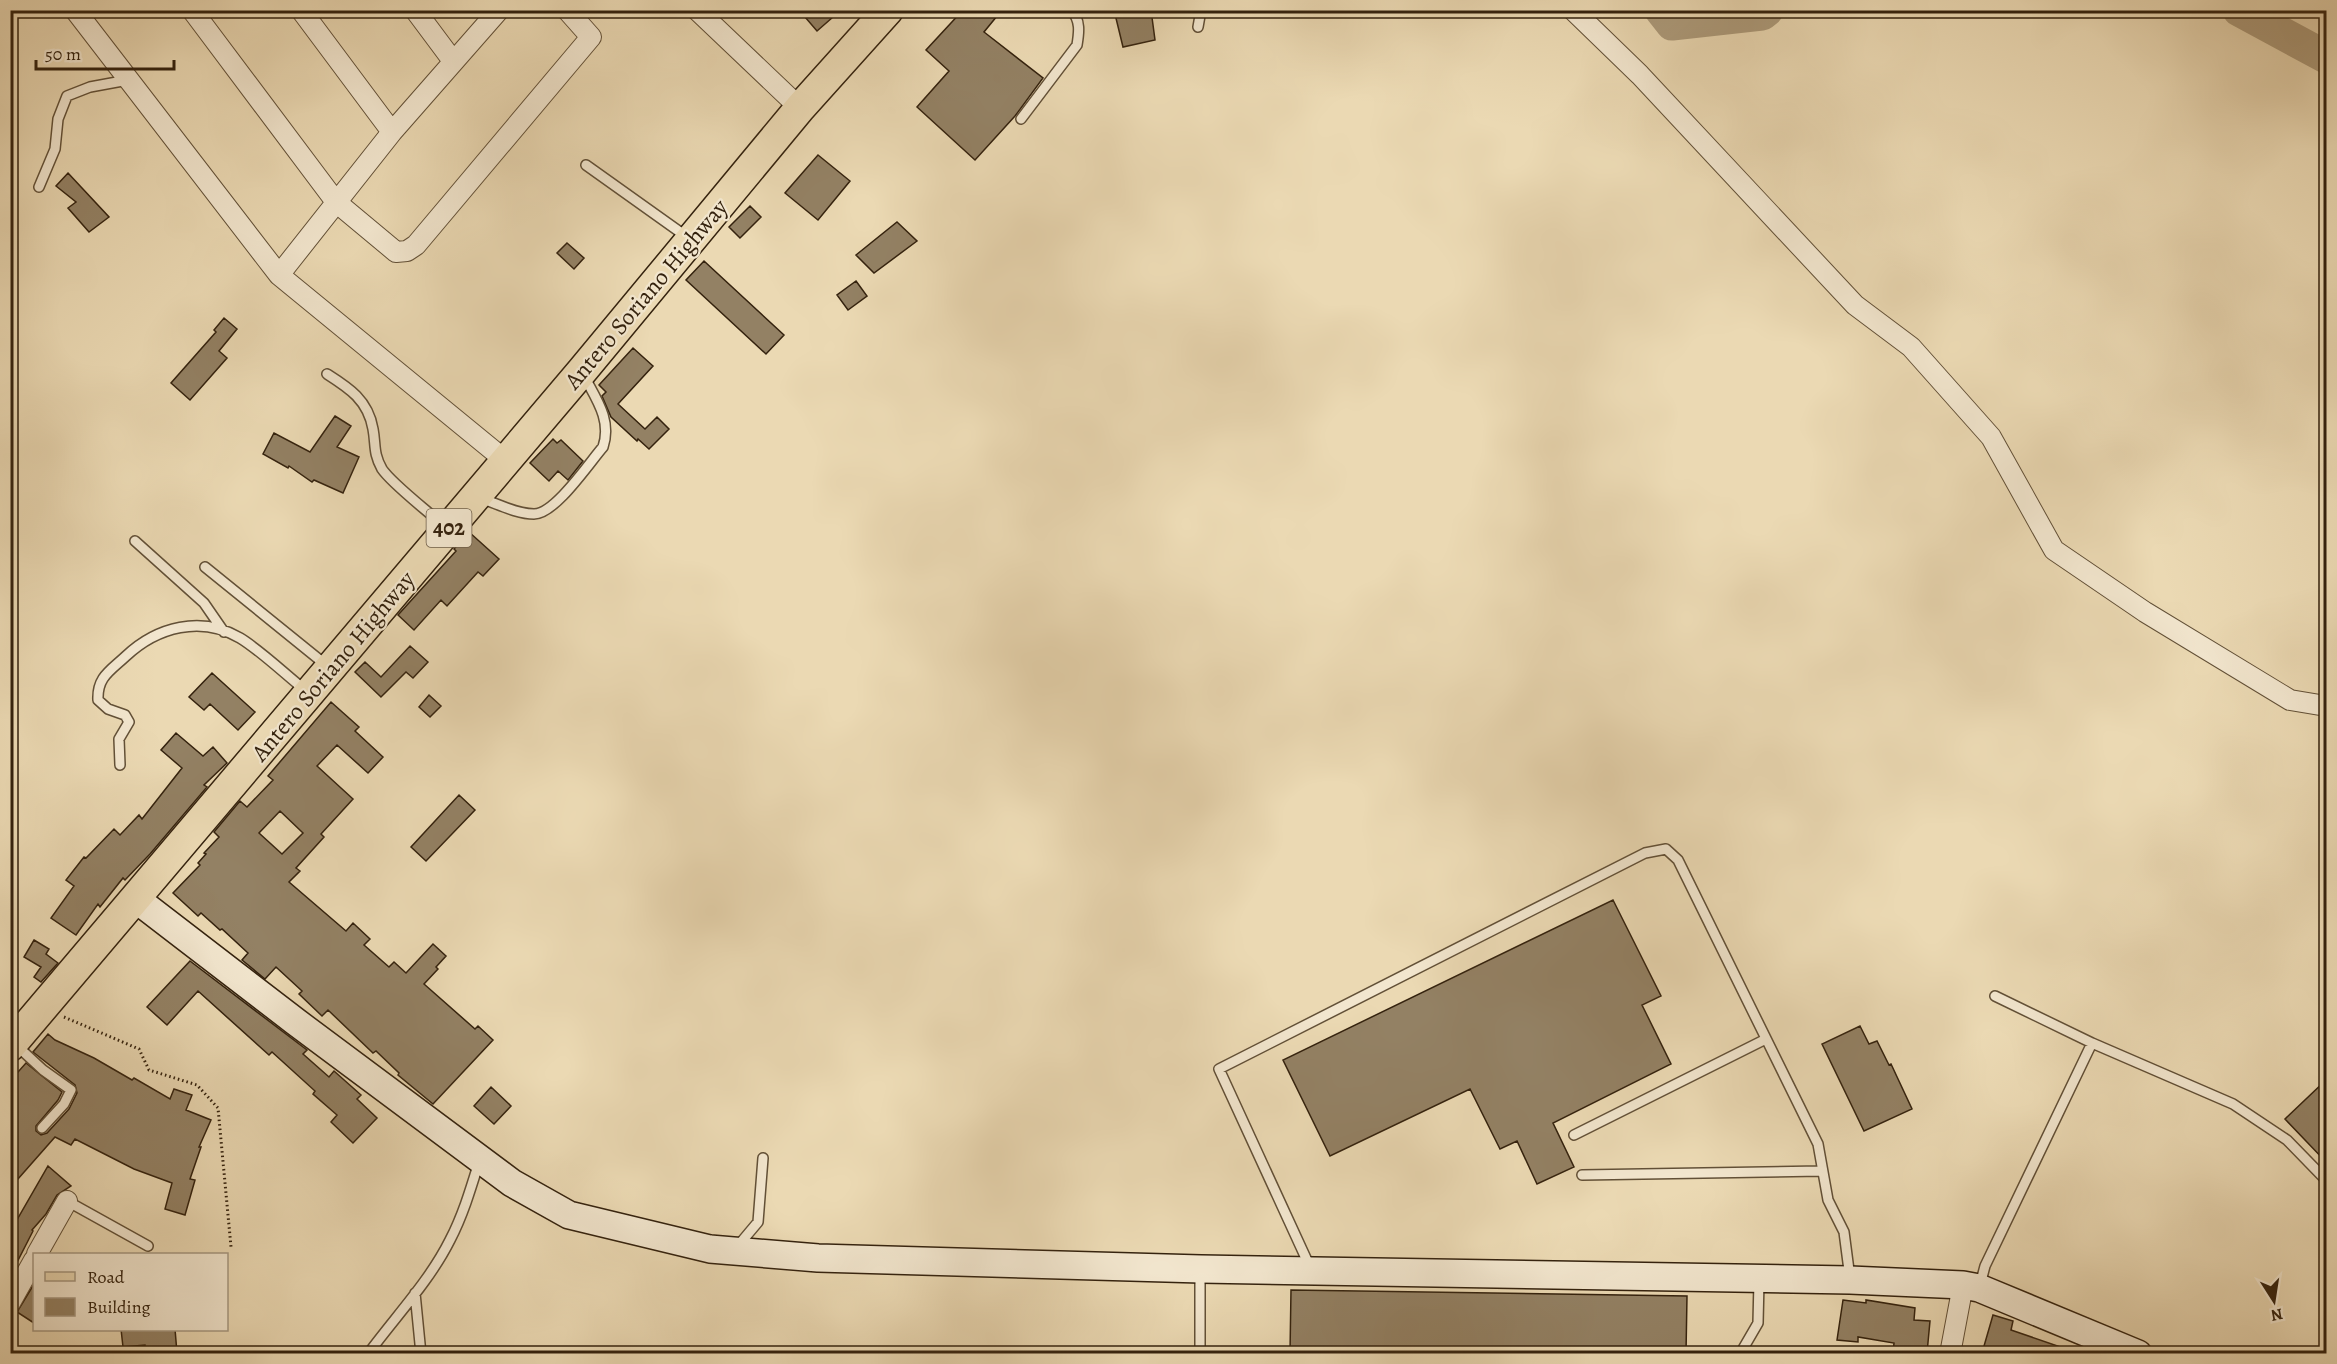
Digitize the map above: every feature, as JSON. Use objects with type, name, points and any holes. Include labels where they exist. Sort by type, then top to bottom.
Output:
[{"type":"main road","name":"Antero Soriano Highway","points":[[12,1044],[582,371],[800,108],[888,10]]},
{"type":"street","points":[[75,10],[279,275],[506,461]]},
{"type":"street","points":[[192,10],[336,202],[396,252],[407,251],[416,245],[591,37],[567,10]]},
{"type":"street","points":[[301,10],[392,132]]},
{"type":"street","points":[[415,10],[453,61]]},
{"type":"street","points":[[279,275],[392,132],[500,10]]},
{"type":"street","points":[[697,10],[800,108]]},
{"type":"street","points":[[1573,10],[1640,75],[1855,305],[1911,347],[1991,437],[2054,550],[2145,612],[2290,700],[2326,706]]},
{"type":"street","points":[[136,899],[512,1183],[569,1215],[678,1242],[710,1249],[818,1258],[1200,1269],[1850,1280],[1971,1287],[2138,1353]]},
{"type":"street","points":[[38,1253],[67,1201]]},
{"type":"street","points":[[10,1303],[33,1262]]},
{"type":"street","points":[[1950,1353],[1971,1287]]},
{"type":"lane","points":[[1021,119],[1077,45],[1078,23],[1071,10]]},
{"type":"lane","points":[[1198,27],[1201,10]]},
{"type":"lane","points":[[39,188],[55,149],[58,119],[67,96],[90,87],[128,80]]},
{"type":"lane","points":[[586,165],[692,240]]},
{"type":"lane","points":[[476,496],[523,513],[535,514],[555,503],[603,447],[606,436],[605,418],[582,371]]},
{"type":"lane","points":[[327,374],[354,391],[368,411],[373,428],[374,453],[384,471],[448,529]]},
{"type":"lane","points":[[135,541],[204,603],[224,632]]},
{"type":"lane","points":[[205,567],[331,668]]},
{"type":"lane","points":[[120,765],[119,739],[129,722],[125,715],[108,709],[98,700],[101,679],[140,643],[172,628],[209,626],[240,638],[309,694]]},
{"type":"lane","points":[[1311,1270],[1219,1069],[1645,853],[1666,849],[1678,860],[1818,1144],[1828,1200],[1844,1232],[1850,1280]]},
{"type":"lane","points":[[1995,996],[2092,1042],[2233,1104],[2287,1140],[2326,1180]]},
{"type":"lane","points":[[1574,1134],[1766,1039]]},
{"type":"lane","points":[[1971,1287],[1984,1266],[2092,1042]]},
{"type":"lane","points":[[12,1044],[71,1090],[64,1104],[42,1128]]},
{"type":"lane","points":[[734,1251],[758,1222],[764,1158]]},
{"type":"lane","points":[[368,1353],[415,1293],[449,1242],[463,1212],[480,1159]]},
{"type":"lane","points":[[1582,1175],[1821,1171]]},
{"type":"lane","points":[[67,1201],[148,1246]]},
{"type":"lane","points":[[1200,1269],[1200,1353]]},
{"type":"lane","points":[[1740,1353],[1758,1323],[1760,1279]]},
{"type":"lane","points":[[415,1293],[420,1353]]},
{"type":"path","points":[[43,1008],[139,1049],[149,1070],[197,1085],[218,1108],[231,1247]]},
{"type":"building","points":[[799,10],[841,10],[817,31]]},
{"type":"building","points":[[963,10],[1002,10],[984,32],[1043,78],[1015,116],[975,160],[917,107],[949,71],[926,50]]},
{"type":"building","points":[[1114,10],[1151,10],[1155,40],[1123,47]]},
{"type":"building","points":[[818,155],[850,181],[818,220],[785,193]]},
{"type":"building","points":[[68,173],[109,217],[89,232],[68,208],[76,202],[56,186]]},
{"type":"building","points":[[750,206],[761,217],[740,238],[729,227]]},
{"type":"building","points":[[897,222],[917,241],[874,273],[856,255]]},
{"type":"building","points":[[567,243],[584,258],[574,269],[557,253]]},
{"type":"building","points":[[704,261],[784,335],[766,354],[686,280]]},
{"type":"building","points":[[856,281],[867,296],[848,310],[837,295]]},
{"type":"building","points":[[224,318],[237,329],[219,351],[227,358],[190,400],[171,383],[216,332],[214,330]]},
{"type":"building","points":[[633,348],[653,366],[618,404],[645,429],[657,417],[669,429],[649,449],[611,417],[602,396],[606,392],[599,385]]},
{"type":"building","points":[[335,416],[351,426],[337,447],[359,457],[343,493],[314,480],[312,482],[289,466],[288,468],[263,454],[274,433],[310,452]]},
{"type":"building","points":[[553,439],[557,443],[561,440],[583,461],[568,480],[558,471],[549,481],[530,463]]},
{"type":"building","points":[[469,532],[499,559],[483,576],[478,572],[447,606],[441,600],[414,630],[398,615],[456,551],[454,549]]},
{"type":"building","points":[[410,646],[428,662],[413,678],[406,672],[381,697],[355,672],[365,662],[381,677]]},
{"type":"building","points":[[212,673],[255,712],[238,730],[210,704],[204,710],[189,697]]},
{"type":"building","points":[[429,695],[441,706],[430,717],[419,707]]},
{"type":"building","points":[[331,702],[359,727],[355,731],[383,757],[368,773],[337,745],[317,766],[353,799],[321,834],[324,837],[296,868],[300,871],[289,882],[346,931],[353,923],[370,939],[364,945],[389,967],[394,962],[406,973],[433,944],[446,956],[424,984],[475,1029],[478,1026],[493,1040],[433,1104],[398,1075],[399,1073],[376,1051],[373,1053],[328,1010],[322,1016],[299,994],[302,991],[276,967],[265,979],[242,960],[248,953],[222,929],[220,930],[201,913],[198,916],[173,893],[200,865],[198,863],[206,854],[204,853],[219,837],[214,832],[240,801],[247,807],[273,780],[268,776]],"holes":[[[280,811],[303,833],[282,854],[259,833]]]},
{"type":"building","points":[[176,733],[203,756],[213,747],[227,763],[204,785],[207,787],[150,854],[125,880],[123,878],[100,907],[98,904],[76,935],[51,918],[74,886],[66,880],[84,857],[86,858],[114,829],[120,835],[139,815],[142,819],[182,768],[161,750]]},
{"type":"building","points":[[459,795],[475,810],[426,861],[411,847]]},
{"type":"building","points":[[1613,900],[1661,996],[1642,1005],[1671,1064],[1553,1123],[1574,1167],[1537,1184],[1517,1141],[1500,1149],[1470,1089],[1330,1156],[1283,1060]]},
{"type":"building","points":[[34,940],[49,949],[46,954],[58,963],[41,982],[34,977],[41,967],[24,957]]},
{"type":"building","points":[[190,961],[307,1050],[303,1054],[329,1077],[334,1071],[361,1095],[357,1099],[377,1118],[353,1143],[331,1122],[337,1115],[313,1094],[315,1091],[272,1052],[269,1055],[198,991],[167,1025],[147,1007]]},
{"type":"building","points":[[1860,1026],[1869,1044],[1877,1041],[1889,1065],[1891,1064],[1912,1109],[1864,1131],[1822,1044]]},
{"type":"building","points":[[48,1034],[55,1040],[94,1058],[132,1080],[134,1078],[170,1099],[174,1089],[192,1095],[186,1110],[211,1120],[199,1147],[201,1147],[190,1179],[195,1180],[185,1215],[165,1209],[172,1183],[134,1169],[75,1139],[71,1145],[55,1137],[10,1188],[10,1081],[26,1063],[62,1092],[36,1126],[36,1131],[41,1135],[47,1133],[69,1109],[77,1093],[75,1085],[33,1052]]},
{"type":"building","points":[[2326,1080],[2326,1162],[2285,1119]]},
{"type":"building","points":[[491,1087],[511,1106],[494,1124],[474,1106]]},
{"type":"building","points":[[48,1166],[71,1186],[57,1195],[46,1214],[32,1230],[10,1276],[10,1232]]},
{"type":"building","points":[[33,1286],[33,1322],[17,1312]]},
{"type":"building","points":[[1291,1290],[1687,1296],[1686,1353],[1290,1353]]},
{"type":"building","points":[[1843,1300],[1866,1303],[1866,1300],[1915,1308],[1914,1320],[1930,1321],[1927,1353],[1893,1353],[1894,1343],[1858,1337],[1858,1342],[1837,1340]]},
{"type":"building","points":[[1993,1315],[2013,1321],[2011,1330],[2072,1351],[2071,1353],[1982,1353]]},
{"type":"building","points":[[121,1331],[175,1331],[177,1353],[146,1353],[145,1345],[123,1347]]},
{"type":"waterway","points":[[1661,10],[1672,24],[1762,14],[1767,10]]},
{"type":"waterway","points":[[2239,10],[2326,57]]}]
